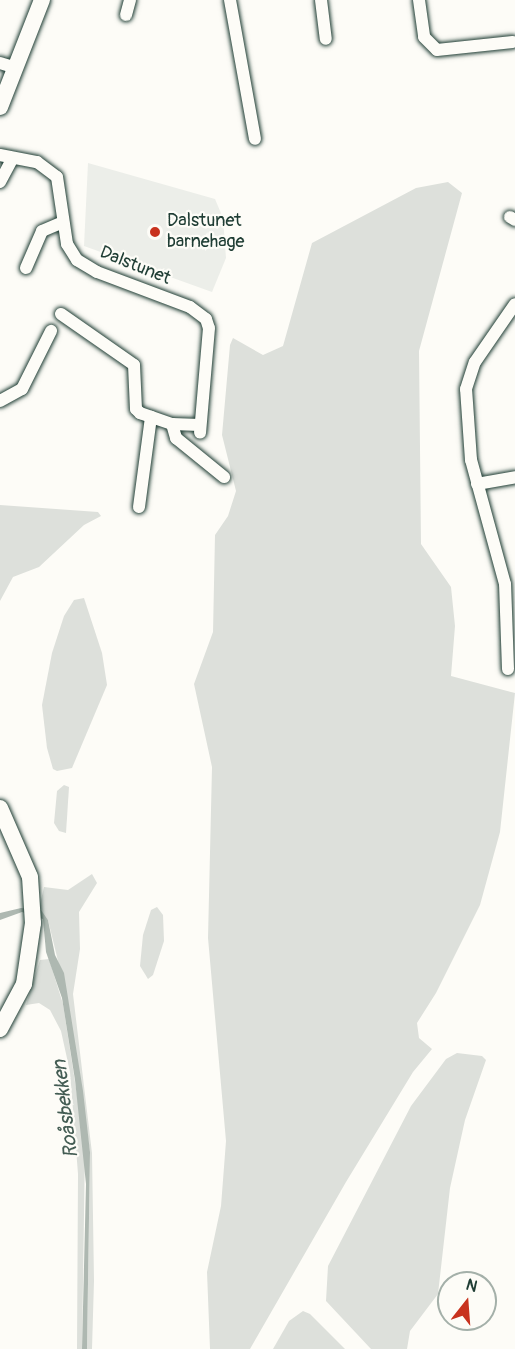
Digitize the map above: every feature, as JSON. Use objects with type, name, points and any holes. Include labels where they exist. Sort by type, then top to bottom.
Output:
[{"type":"main road","points":[[0,107],[8,65],[42,0]]},
{"type":"main road","points":[[0,808],[25,863],[33,895],[33,923],[24,984],[0,1029]]},
{"type":"street","points":[[126,15],[130,0]]},
{"type":"street","points":[[230,0],[255,139]]},
{"type":"street","points":[[321,0],[326,39]]},
{"type":"street","points":[[418,0],[424,37],[436,50],[513,42]]},
{"type":"street","name":"Dalstunet","points":[[0,182],[6,156],[48,167],[57,177],[67,244],[86,266],[190,307],[206,319],[208,328],[200,429],[172,424],[151,417]]},
{"type":"street","points":[[26,268],[42,231],[63,222]]},
{"type":"street","points":[[507,669],[505,584],[470,452],[467,380],[474,362],[515,304]]},
{"type":"street","points":[[61,314],[134,365],[136,409],[151,417],[139,507]]},
{"type":"street","points":[[0,401],[22,389],[51,331]]},
{"type":"street","points":[[172,424],[176,438],[224,477]]},
{"type":"street","points":[[477,484],[515,477]]},
{"type":"shaded area","name":"Dalstunet barnehage","points":[[88,163],[215,199],[223,218],[226,258],[212,292],[84,246]]},
{"type":"shaded area","points":[[448,182],[462,193],[419,351],[421,544],[451,587],[455,626],[451,676],[515,693],[500,832],[480,905],[436,993],[417,1023],[419,1038],[432,1049],[413,1072],[346,1182],[250,1349],[210,1349],[207,1272],[221,1206],[226,1141],[208,938],[212,767],[194,684],[213,632],[215,535],[228,516],[236,491],[222,435],[230,345],[233,338],[263,355],[283,346],[312,243],[416,188]]},
{"type":"shaded area","points":[[0,505],[98,512],[101,516],[84,525],[39,567],[13,577],[0,601]]},
{"type":"shaded area","points":[[84,598],[102,653],[107,685],[72,768],[57,771],[53,769],[47,748],[42,705],[52,653],[64,616],[74,600]]},
{"type":"shaded area","points":[[64,785],[69,787],[66,833],[59,831],[54,823],[57,791]]},
{"type":"shaded area","points":[[92,874],[97,883],[79,912],[80,949],[73,994],[92,1153],[94,1281],[92,1349],[87,1349],[90,1152],[68,1002],[48,920],[39,909],[44,887],[68,890]]},
{"type":"shaded area","points":[[157,907],[163,915],[164,941],[153,975],[148,979],[140,966],[143,935],[151,910]]},
{"type":"shaded area","points":[[21,908],[41,910],[48,920],[55,955],[64,973],[83,1091],[90,1152],[87,1349],[82,1349],[86,1184],[75,1080],[62,998],[46,952],[43,919],[22,912],[0,920],[0,913]]},
{"type":"shaded area","points":[[49,959],[63,1004],[85,1147],[82,1349],[77,1349],[78,1174],[70,1072],[61,1031],[50,1010],[39,1003],[26,1005],[40,960]]},
{"type":"shaded area","points":[[457,1053],[482,1056],[486,1060],[465,1120],[450,1188],[441,1271],[437,1271],[437,1295],[410,1331],[407,1349],[371,1349],[326,1301],[328,1266],[411,1106],[446,1059]]},
{"type":"shaded area","points":[[303,1311],[310,1314],[345,1349],[273,1349],[289,1321]]},
{"type":"place","name":"Dalstunet barnehage","points":[[155,232]]},
{"type":"water label","name":"Roåsbekken","points":[[65,1109]]}]
